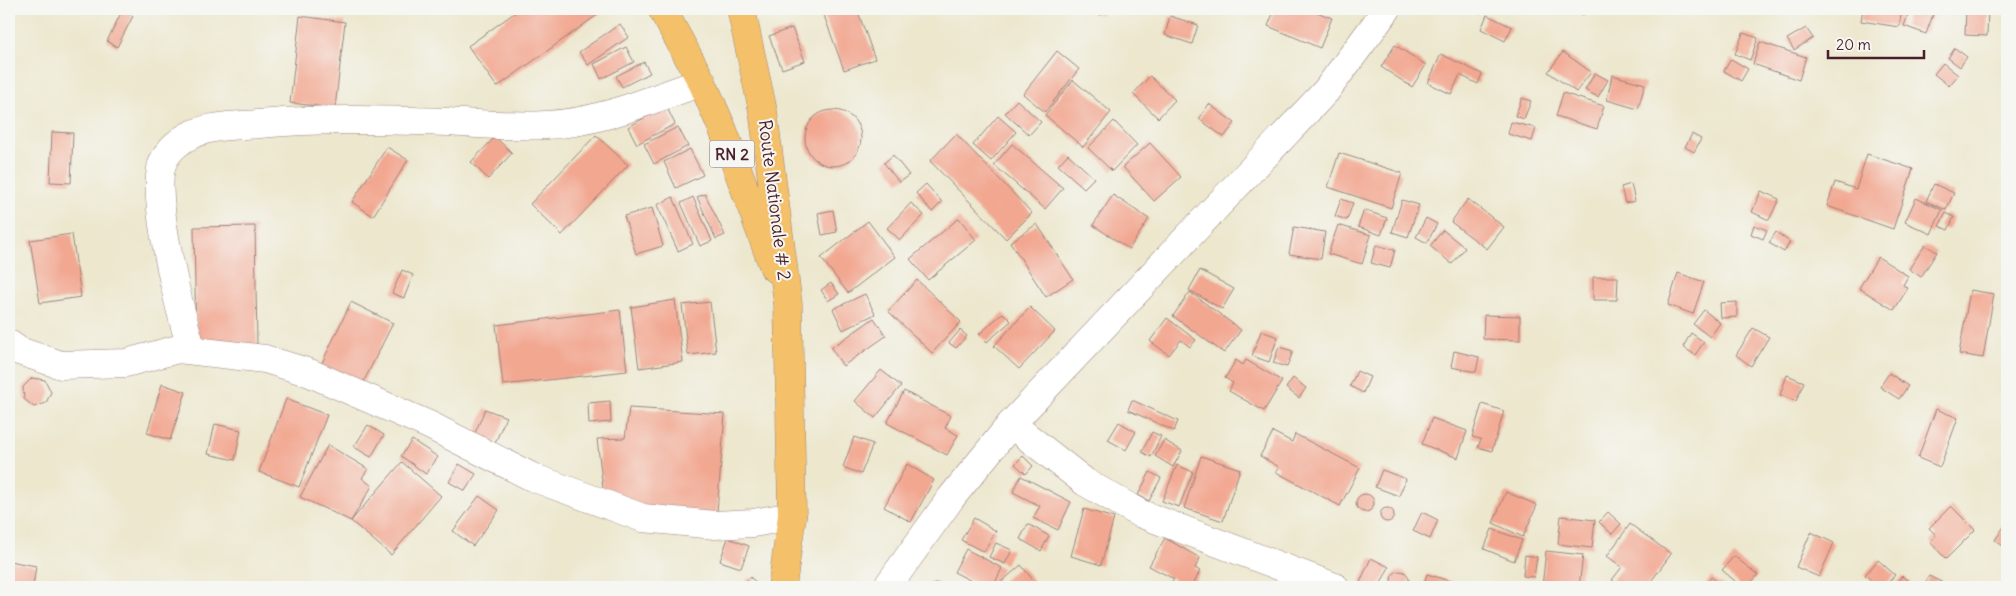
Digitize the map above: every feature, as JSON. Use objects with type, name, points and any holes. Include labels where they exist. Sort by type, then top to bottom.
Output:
[{"type":"main road","name":"Route Nationale # 2","points":[[662,9],[702,82],[723,130],[788,304]]},
{"type":"main road","name":"Route Nationale # 2","points":[[741,9],[763,111],[788,304],[792,516],[782,587]]},
{"type":"street","points":[[887,587],[951,498],[1011,424],[1326,91],[1387,9]]},
{"type":"street","points":[[192,350],[180,315],[161,212],[159,182],[162,162],[180,141],[193,134],[211,128],[283,122],[348,120],[547,125],[603,116],[702,82]]},
{"type":"street","points":[[9,344],[19,352],[61,365],[126,363],[178,348],[264,359],[310,373],[429,425],[532,477],[644,518],[715,525],[792,516]]},
{"type":"street","points":[[1011,424],[1085,482],[1139,513],[1335,587]]},
{"type":"building","points":[[301,9],[359,9],[359,11],[301,11]]},
{"type":"building","points":[[520,9],[597,9],[600,13],[497,87],[468,46]]},
{"type":"building","points":[[857,9],[875,59],[844,70],[822,10]]},
{"type":"building","points":[[1080,9],[1103,9],[1101,15]]},
{"type":"building","points":[[1275,9],[1309,9],[1332,18],[1320,48],[1268,26]]},
{"type":"building","points":[[1463,9],[1481,9],[1481,13]]},
{"type":"building","points":[[1575,9],[1587,9],[1583,15]]},
{"type":"building","points":[[1863,9],[1902,9],[1899,27],[1861,21]]},
{"type":"building","points":[[1910,9],[1935,9],[1926,34],[1904,26]]},
{"type":"building","points":[[1966,9],[1988,9],[1987,36],[1965,35]]},
{"type":"building","points":[[122,11],[133,16],[117,47],[107,41]]},
{"type":"building","points":[[1487,15],[1512,27],[1505,41],[1481,29]]},
{"type":"building","points":[[300,16],[345,22],[335,108],[290,103]]},
{"type":"building","points":[[1170,16],[1198,25],[1192,44],[1165,35]]},
{"type":"building","points":[[620,24],[629,37],[588,65],[579,52]]},
{"type":"building","points":[[792,28],[805,61],[782,69],[769,36]]},
{"type":"building","points":[[1806,28],[1813,38],[1794,50],[1787,39]]},
{"type":"building","points":[[1743,33],[1758,38],[1750,60],[1735,54]]},
{"type":"building","points":[[1760,42],[1806,57],[1799,80],[1753,64]]},
{"type":"building","points":[[1395,45],[1426,65],[1412,87],[1381,67]]},
{"type":"building","points":[[626,47],[634,62],[601,79],[594,64]]},
{"type":"building","points":[[1955,48],[1967,57],[1960,67],[1948,58]]},
{"type":"building","points":[[1057,51],[1079,69],[1045,112],[1023,94]]},
{"type":"building","points":[[1563,52],[1591,72],[1576,92],[1548,72]]},
{"type":"building","points":[[1441,54],[1482,74],[1478,84],[1460,75],[1451,94],[1428,83]]},
{"type":"building","points":[[1731,59],[1748,69],[1741,81],[1724,71]]},
{"type":"building","points":[[644,62],[650,73],[622,87],[616,76]]},
{"type":"building","points":[[1943,63],[1958,75],[1949,86],[1934,74]]},
{"type":"building","points":[[1595,73],[1608,80],[1598,97],[1585,90]]},
{"type":"building","points":[[1612,75],[1645,84],[1638,109],[1607,100]]},
{"type":"building","points":[[1150,76],[1175,100],[1158,118],[1133,94]]},
{"type":"building","points":[[1073,80],[1111,112],[1083,147],[1045,115]]},
{"type":"building","points":[[1563,93],[1604,106],[1597,129],[1556,116]]},
{"type":"building","points":[[1522,98],[1531,101],[1524,119],[1515,116]]},
{"type":"building","points":[[1017,100],[1041,122],[1029,135],[1005,113]]},
{"type":"building","points":[[1209,104],[1235,123],[1224,137],[1199,119]]},
{"type":"building","points":[[666,106],[675,124],[637,144],[628,127]]},
{"type":"building","points":[[833,110],[844,112],[853,118],[859,127],[861,138],[859,149],[853,158],[844,164],[833,166],[822,164],[813,158],[807,149],[805,138],[807,127],[813,118],[822,112]]},
{"type":"building","points":[[998,116],[1016,132],[991,161],[973,145]]},
{"type":"building","points":[[1114,121],[1137,145],[1112,171],[1088,148]]},
{"type":"building","points":[[1511,122],[1536,128],[1532,141],[1508,134]]},
{"type":"building","points":[[678,127],[688,146],[654,164],[644,144]]},
{"type":"building","points":[[52,132],[73,133],[71,183],[50,182]]},
{"type":"building","points":[[956,134],[1032,213],[1006,239],[930,161]]},
{"type":"building","points":[[1692,134],[1701,139],[1694,152],[1685,147]]},
{"type":"building","points":[[596,135],[628,165],[562,235],[530,204]]},
{"type":"building","points":[[495,137],[512,153],[488,179],[471,162]]},
{"type":"building","points":[[1150,143],[1181,177],[1154,201],[1123,167]]},
{"type":"building","points":[[1012,144],[1063,188],[1045,209],[994,165]]},
{"type":"building","points":[[387,147],[408,160],[373,216],[352,202]]},
{"type":"building","points":[[690,149],[703,175],[676,188],[664,162]]},
{"type":"building","points":[[1339,153],[1402,173],[1391,208],[1328,187]]},
{"type":"building","points":[[1068,154],[1094,178],[1084,188],[1058,165]]},
{"type":"building","points":[[1867,154],[1913,169],[1893,229],[1827,206],[1835,182],[1856,189]]},
{"type":"building","points":[[893,155],[909,175],[899,182],[884,163]]},
{"type":"building","points":[[926,184],[942,202],[932,212],[916,193]]},
{"type":"building","points":[[1631,184],[1635,201],[1625,203],[1621,187]]},
{"type":"building","points":[[1934,184],[1954,193],[1946,210],[1926,201]]},
{"type":"building","points":[[1761,191],[1779,199],[1769,220],[1752,212]]},
{"type":"building","points":[[705,194],[725,235],[716,239],[697,197]]},
{"type":"building","points":[[1113,195],[1149,219],[1129,249],[1093,225]]},
{"type":"building","points":[[673,197],[693,244],[678,251],[657,205]]},
{"type":"building","points":[[693,197],[712,241],[700,246],[681,203]]},
{"type":"building","points":[[1916,198],[1942,210],[1931,234],[1905,222]]},
{"type":"building","points":[[1341,199],[1353,203],[1347,220],[1335,216]]},
{"type":"building","points":[[1468,199],[1504,227],[1487,249],[1451,222]]},
{"type":"building","points":[[1402,200],[1419,205],[1408,237],[1392,232]]},
{"type":"building","points":[[911,203],[924,215],[900,240],[887,228]]},
{"type":"building","points":[[652,208],[663,246],[636,254],[624,216]]},
{"type":"building","points":[[833,210],[837,232],[822,235],[818,213]]},
{"type":"building","points":[[1364,210],[1387,218],[1381,235],[1358,227]]},
{"type":"building","points":[[1946,213],[1954,217],[1948,230],[1939,226]]},
{"type":"building","points":[[959,218],[976,240],[928,280],[910,259]]},
{"type":"building","points":[[1426,218],[1437,224],[1427,243],[1416,237]]},
{"type":"building","points":[[868,221],[895,257],[848,293],[821,258]]},
{"type":"building","points":[[1037,224],[1073,279],[1046,297],[1010,242]]},
{"type":"building","points":[[1338,225],[1371,235],[1362,264],[1328,254]]},
{"type":"building","points":[[1754,225],[1767,230],[1763,239],[1751,234]]},
{"type":"building","points":[[255,226],[257,345],[196,346],[194,227]]},
{"type":"building","points":[[1294,227],[1325,232],[1321,259],[1289,254]]},
{"type":"building","points":[[1443,230],[1465,248],[1452,264],[1430,246]]},
{"type":"building","points":[[1776,232],[1790,242],[1784,252],[1769,243]]},
{"type":"building","points":[[72,234],[81,297],[40,303],[30,240]]},
{"type":"building","points":[[1376,245],[1395,250],[1390,268],[1371,263]]},
{"type":"building","points":[[1925,245],[1937,252],[1921,277],[1909,269]]},
{"type":"building","points":[[1878,257],[1908,276],[1903,285],[1908,288],[1894,310],[1859,288]]},
{"type":"building","points":[[402,270],[413,275],[404,298],[392,293]]},
{"type":"building","points":[[1200,270],[1234,289],[1222,309],[1189,290]]},
{"type":"building","points":[[1678,273],[1704,282],[1693,314],[1668,305]]},
{"type":"building","points":[[1593,277],[1618,277],[1617,300],[1593,300]]},
{"type":"building","points":[[917,280],[961,322],[932,353],[888,311]]},
{"type":"building","points":[[831,283],[839,294],[828,301],[821,290]]},
{"type":"building","points":[[1970,290],[1994,294],[1983,358],[1959,354]]},
{"type":"building","points":[[1190,292],[1241,330],[1224,353],[1173,316]]},
{"type":"building","points":[[865,294],[875,314],[843,330],[833,309]]},
{"type":"building","points":[[675,300],[683,362],[639,368],[631,307]]},
{"type":"building","points":[[351,302],[393,323],[361,387],[320,367]]},
{"type":"building","points":[[710,302],[716,352],[688,355],[682,305]]},
{"type":"building","points":[[1737,302],[1737,317],[1721,318],[1720,303]]},
{"type":"building","points":[[1030,307],[1055,331],[1019,369],[994,346]]},
{"type":"building","points":[[620,310],[627,371],[503,385],[496,325]]},
{"type":"building","points":[[1704,310],[1720,323],[1710,337],[1693,324]]},
{"type":"building","points":[[1003,313],[1011,321],[987,342],[979,334]]},
{"type":"building","points":[[1484,315],[1520,316],[1520,340],[1483,339]]},
{"type":"building","points":[[874,318],[886,336],[843,366],[831,348]]},
{"type":"building","points":[[1167,318],[1196,340],[1190,347],[1181,340],[1169,355],[1150,341]]},
{"type":"building","points":[[1753,328],[1769,337],[1751,366],[1736,355]]},
{"type":"building","points":[[960,330],[967,336],[956,348],[949,343]]},
{"type":"building","points":[[1261,331],[1278,337],[1269,362],[1252,356]]},
{"type":"building","points":[[1691,333],[1704,342],[1695,355],[1683,347]]},
{"type":"building","points":[[1279,347],[1293,351],[1287,367],[1273,363]]},
{"type":"building","points":[[1454,351],[1479,357],[1476,372],[1451,367]]},
{"type":"building","points":[[1236,360],[1243,365],[1246,360],[1282,381],[1264,411],[1229,391],[1233,383],[1225,378]]},
{"type":"building","points":[[881,370],[901,386],[875,418],[855,401]]},
{"type":"building","points":[[1357,371],[1370,377],[1363,393],[1350,386]]},
{"type":"building","points":[[1889,373],[1908,386],[1899,399],[1880,387]]},
{"type":"building","points":[[1787,375],[1804,382],[1796,401],[1780,395]]},
{"type":"building","points":[[32,378],[45,380],[51,392],[46,403],[34,407],[24,399],[23,387]]},
{"type":"building","points":[[1293,378],[1306,388],[1299,398],[1286,388]]},
{"type":"building","points":[[162,384],[186,392],[170,440],[147,433]]},
{"type":"building","points":[[904,391],[951,416],[945,428],[958,435],[947,455],[887,423]]},
{"type":"building","points":[[286,399],[327,415],[299,487],[259,472]]},
{"type":"building","points":[[1132,400],[1178,421],[1174,431],[1128,410]]},
{"type":"building","points":[[610,401],[611,422],[589,424],[588,403]]},
{"type":"building","points":[[1482,404],[1504,411],[1492,451],[1478,447],[1481,439],[1472,437]]},
{"type":"building","points":[[629,408],[725,414],[716,524],[605,505],[597,439],[625,438]]},
{"type":"building","points":[[485,409],[506,417],[491,453],[470,445]]},
{"type":"building","points":[[1936,409],[1958,418],[1940,467],[1918,458]]},
{"type":"building","points":[[1432,418],[1467,431],[1458,458],[1422,444]]},
{"type":"building","points":[[1119,422],[1136,432],[1126,450],[1108,440]]},
{"type":"building","points":[[215,424],[241,430],[235,460],[208,454]]},
{"type":"building","points":[[368,425],[384,435],[371,457],[354,447]]},
{"type":"building","points":[[1152,432],[1161,436],[1151,457],[1142,452]]},
{"type":"building","points":[[1273,432],[1292,442],[1295,434],[1360,468],[1340,506],[1276,472],[1279,467],[1260,456]]},
{"type":"building","points":[[854,437],[873,444],[861,474],[843,467]]},
{"type":"building","points":[[412,440],[438,457],[426,474],[401,456]]},
{"type":"building","points":[[1164,440],[1182,451],[1173,467],[1155,456]]},
{"type":"building","points":[[328,445],[368,469],[362,478],[372,486],[351,521],[300,497]]},
{"type":"building","points":[[1023,456],[1033,466],[1026,474],[1015,464]]},
{"type":"building","points":[[1201,456],[1240,469],[1223,521],[1184,508]]},
{"type":"building","points":[[402,462],[441,496],[391,555],[351,521]]},
{"type":"building","points":[[459,464],[476,474],[465,491],[449,482]]},
{"type":"building","points":[[907,464],[934,480],[911,522],[884,507]]},
{"type":"building","points":[[1177,465],[1193,472],[1179,507],[1162,501]]},
{"type":"building","points":[[1382,470],[1406,479],[1399,496],[1375,487]]},
{"type":"building","points":[[1150,472],[1161,478],[1149,501],[1138,495]]},
{"type":"building","points":[[1021,476],[1071,502],[1058,530],[1033,518],[1040,506],[1013,492]]},
{"type":"building","points":[[1506,492],[1537,505],[1523,537],[1493,523]]},
{"type":"building","points":[[1365,494],[1371,497],[1374,503],[1371,509],[1365,512],[1359,509],[1356,503],[1359,497]]},
{"type":"building","points":[[479,496],[499,510],[473,546],[453,531]]},
{"type":"building","points":[[1951,506],[1975,530],[1946,559],[1930,542],[1936,535],[1929,528]]},
{"type":"building","points":[[1387,508],[1392,510],[1394,515],[1392,520],[1387,522],[1382,520],[1380,515],[1382,510]]},
{"type":"building","points":[[1084,509],[1114,518],[1101,565],[1071,556]]},
{"type":"building","points":[[1422,512],[1438,520],[1430,539],[1413,531]]},
{"type":"building","points":[[1608,512],[1621,524],[1612,534],[1599,522]]},
{"type":"building","points":[[1561,516],[1595,520],[1592,548],[1558,544]]},
{"type":"building","points":[[974,518],[996,531],[984,552],[961,540]]},
{"type":"building","points":[[2007,522],[2007,549],[1995,540]]},
{"type":"building","points":[[1028,524],[1049,536],[1041,551],[1020,539]]},
{"type":"building","points":[[1630,524],[1671,554],[1647,587],[1623,587],[1612,580],[1622,567],[1607,556]]},
{"type":"building","points":[[1492,529],[1522,540],[1514,561],[1484,549]]},
{"type":"building","points":[[1811,532],[1834,543],[1819,577],[1796,567]]},
{"type":"building","points":[[728,538],[749,546],[741,568],[720,561]]},
{"type":"building","points":[[1165,538],[1200,558],[1195,568],[1200,571],[1192,587],[1169,587],[1174,579],[1149,566]]},
{"type":"building","points":[[996,543],[1012,550],[1005,564],[989,557]]},
{"type":"building","points":[[966,549],[1002,568],[993,587],[983,587],[954,572]]},
{"type":"building","points":[[1546,551],[1583,555],[1579,587],[1542,587]]},
{"type":"building","points":[[1525,555],[1537,557],[1534,577],[1523,576]]},
{"type":"building","points":[[1734,556],[1758,575],[1747,587],[1742,587],[1722,570]]},
{"type":"building","points":[[1371,558],[1389,567],[1379,587],[1371,587],[1360,582]]},
{"type":"building","points":[[1878,560],[1895,575],[1884,587],[1879,587],[1865,575]]},
{"type":"building","points":[[9,561],[36,566],[33,587],[9,587]]},
{"type":"building","points":[[1021,565],[1037,585],[1034,587],[1003,587],[1000,583]]},
{"type":"building","points":[[1400,571],[1406,574],[1409,580],[1406,586],[1400,589],[1394,586],[1391,580],[1394,574]]},
{"type":"building","points":[[1427,574],[1453,582],[1451,587],[1423,587]]},
{"type":"building","points":[[1902,576],[1911,583],[1907,587],[1893,587]]},
{"type":"building","points":[[1929,576],[1952,587],[1923,587]]},
{"type":"building","points":[[750,577],[758,584],[755,587],[740,587]]},
{"type":"building","points":[[1711,577],[1725,587],[1704,587]]},
{"type":"building","points":[[936,583],[939,584],[945,587],[929,587]]}]
